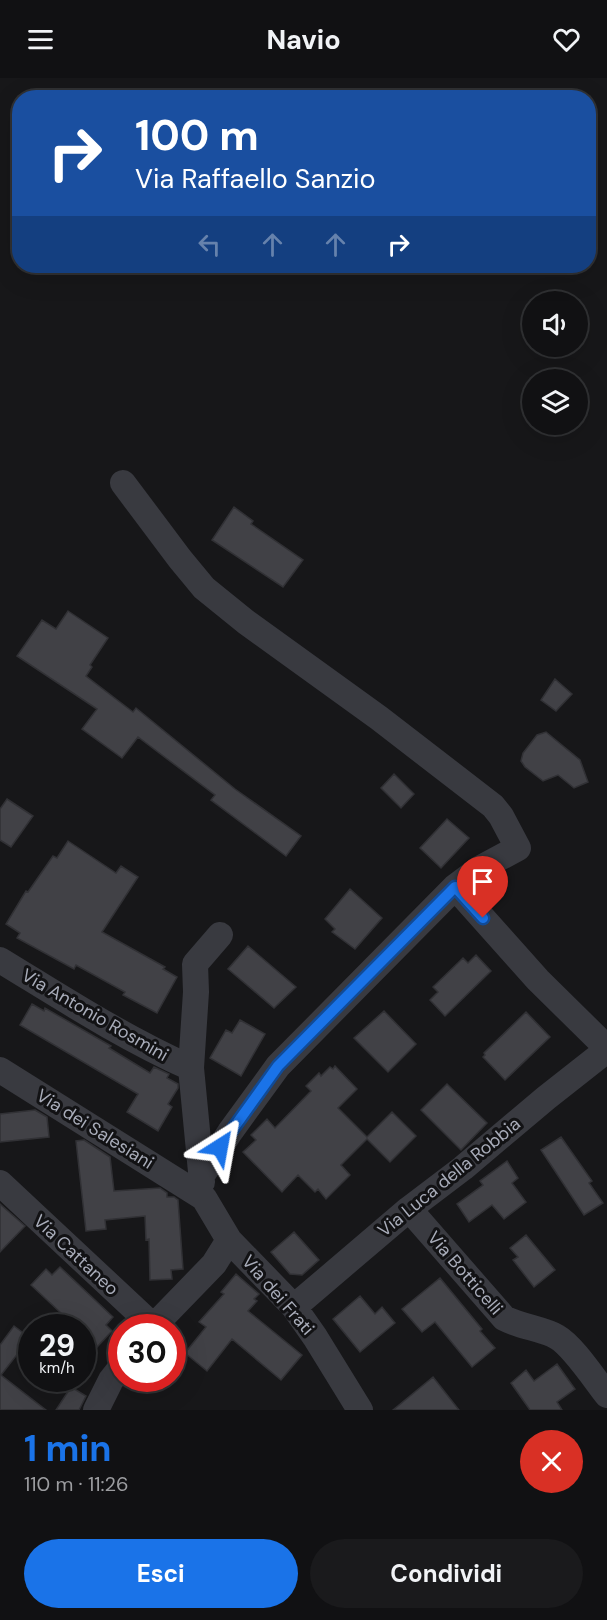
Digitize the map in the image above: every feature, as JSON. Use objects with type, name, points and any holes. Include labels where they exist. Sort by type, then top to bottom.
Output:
[{"type":"street","points":[[123,483],[204,588],[264,636],[379,718],[493,806],[518,848],[479,869],[455,887],[278,1066],[230,1132],[198,1188]]},
{"type":"street","points":[[455,887],[538,980],[607,1049]]},
{"type":"street","name":"Via Antonio Rosmini","points":[[198,1188],[191,1068],[196,992],[195,964],[220,935]]},
{"type":"street","name":"Via Antonio Rosmini","points":[[0,960],[72,1006],[144,1047],[191,1068]]},
{"type":"street","name":"Via Luca della Robbia","points":[[294,1307],[409,1209],[463,1168],[607,1049]]},
{"type":"street","name":"Via dei Salesiani","points":[[0,1071],[198,1188]]},
{"type":"street","name":"Via Cattaneo","points":[[0,1183],[139,1314]]},
{"type":"street","name":"Via dei Frati","points":[[198,1188],[229,1240],[294,1307],[360,1410]]},
{"type":"street","name":"Via Botticelli","points":[[409,1209],[504,1318],[517,1325],[557,1337],[567,1346],[607,1397]]},
{"type":"street","points":[[166,1314],[214,1264],[229,1240]]},
{"type":"street","points":[[96,1410],[108,1386]]},
{"type":"street","points":[[594,1410],[607,1397]]},
{"type":"building","points":[[234,507],[253,521],[251,524],[303,560],[283,587],[212,540]]},
{"type":"building","points":[[68,611],[108,638],[90,665],[92,667],[86,676],[133,712],[136,708],[235,789],[301,836],[286,856],[211,800],[215,795],[138,737],[122,758],[82,729],[97,709],[17,656],[42,620],[56,629]]},
{"type":"building","points":[[555,679],[572,694],[556,711],[541,700]]},
{"type":"building","points":[[546,732],[580,760],[588,782],[574,788],[558,775],[543,781],[525,767],[521,761],[523,753],[537,735]]},
{"type":"building","points":[[394,774],[414,794],[401,808],[381,788]]},
{"type":"building","points":[[7,799],[33,816],[11,847],[0,840],[0,809]]},
{"type":"building","points":[[447,819],[469,838],[441,868],[420,848]]},
{"type":"building","points":[[68,841],[116,873],[121,866],[138,877],[102,932],[165,967],[163,969],[177,977],[157,1013],[123,995],[125,992],[76,965],[74,969],[17,938],[20,933],[6,924],[26,891],[28,892],[53,856],[57,858]]},
{"type":"building","points":[[350,889],[382,918],[355,949],[332,932],[335,929],[325,919]]},
{"type":"building","points":[[248,946],[296,987],[274,1008],[228,969]]},
{"type":"building","points":[[476,955],[491,971],[445,1016],[430,1000],[438,992],[433,987],[463,958],[468,963]]},
{"type":"building","points":[[32,1004],[44,1011],[45,1008],[111,1046],[109,1048],[150,1073],[154,1067],[169,1074],[167,1078],[178,1084],[178,1088],[168,1104],[172,1107],[158,1131],[127,1112],[138,1094],[20,1025]]},
{"type":"building","points":[[384,1011],[416,1044],[388,1072],[354,1038]]},
{"type":"building","points":[[526,1012],[550,1037],[505,1080],[483,1057],[484,1053]]},
{"type":"building","points":[[240,1020],[265,1034],[241,1076],[210,1058],[226,1030],[232,1033]]},
{"type":"building","points":[[335,1066],[357,1089],[338,1108],[367,1137],[392,1112],[416,1136],[390,1162],[367,1139],[341,1165],[350,1175],[326,1199],[318,1189],[315,1192],[298,1175],[282,1192],[243,1152],[256,1140],[251,1135],[267,1119],[275,1128],[311,1091],[306,1086],[319,1073],[321,1076],[330,1067],[333,1069]]},
{"type":"building","points":[[447,1084],[487,1123],[461,1150],[421,1110]]},
{"type":"building","points":[[35,1110],[47,1117],[49,1137],[0,1142],[0,1114]]},
{"type":"building","points":[[561,1137],[592,1181],[589,1183],[603,1203],[584,1215],[541,1150]]},
{"type":"building","points":[[84,1140],[110,1157],[114,1191],[160,1188],[167,1193],[167,1197],[174,1197],[178,1200],[183,1269],[171,1270],[172,1279],[150,1280],[149,1239],[146,1240],[145,1216],[105,1220],[106,1229],[86,1231],[76,1141]]},
{"type":"building","points":[[507,1161],[518,1178],[512,1183],[526,1202],[504,1219],[492,1205],[469,1222],[457,1204],[483,1185],[480,1181]]},
{"type":"building","points":[[0,1204],[25,1226],[0,1252]]},
{"type":"building","points":[[294,1232],[319,1260],[302,1275],[290,1274],[271,1252]]},
{"type":"building","points":[[526,1235],[555,1270],[534,1287],[513,1260],[518,1257],[510,1248]]},
{"type":"building","points":[[60,1267],[110,1314],[106,1325],[108,1335],[96,1348],[96,1314],[62,1314],[31,1285],[46,1269],[52,1275]]},
{"type":"building","points":[[236,1274],[259,1294],[254,1299],[257,1301],[248,1311],[302,1355],[281,1380],[232,1339],[207,1371],[186,1354],[206,1327],[199,1322],[224,1294],[221,1292]]},
{"type":"building","points":[[440,1278],[495,1348],[472,1367],[435,1322],[422,1332],[402,1309]]},
{"type":"building","points":[[360,1296],[375,1314],[382,1307],[395,1323],[360,1352],[333,1319]]},
{"type":"building","points":[[14,1326],[18,1329],[18,1353],[1,1375],[18,1388],[18,1392],[23,1392],[46,1410],[0,1410],[0,1345]]},
{"type":"building","points":[[557,1364],[575,1389],[557,1402],[562,1410],[530,1410],[511,1383],[526,1370],[534,1381]]},
{"type":"building","points":[[433,1377],[459,1410],[393,1410]]},
{"type":"building","points":[[68,1392],[79,1392],[86,1396],[79,1410],[56,1410]]},
{"type":"route","points":[[220,1147],[278,1066],[455,887],[483,918]]}]
